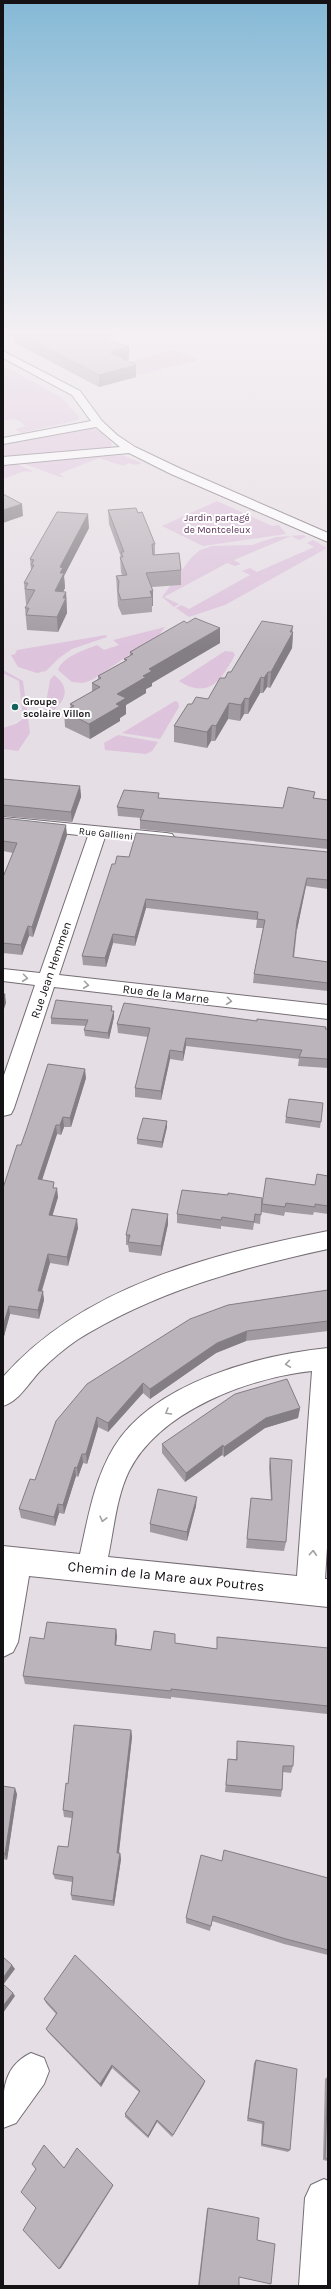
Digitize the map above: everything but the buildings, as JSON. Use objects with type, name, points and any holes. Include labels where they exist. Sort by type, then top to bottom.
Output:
[{"type":"street","points":[[3,441],[25,437]]},
{"type":"street","points":[[113,437],[175,471],[328,538]]},
{"type":"street","points":[[3,461],[94,454],[131,448]]},
{"type":"street","name":"Rue Gallieni","points":[[3,822],[185,840]]},
{"type":"street","name":"Rue Jean Hemmen","points":[[3,1108],[98,832]]},
{"type":"street","name":"Rue de la Marne","points":[[3,975],[328,1012]]},
{"type":"street","points":[[3,1395],[27,1368],[50,1346],[110,1309],[171,1282],[218,1266],[264,1253],[328,1240]]},
{"type":"street","points":[[91,1568],[111,1483],[124,1455],[144,1429],[165,1414],[220,1383],[240,1375],[272,1366],[327,1359],[319,1592]]},
{"type":"street","points":[[3,1642],[10,1561]]},
{"type":"street","name":"Chemin de la Mare aux Poutres","points":[[10,1561],[319,1592]]},
{"type":"street","points":[[3,2110],[31,2072]]},
{"type":"street","points":[[319,2286],[324,2198]]},
{"type":"green space","points":[[39,437],[106,437],[112,443],[111,447],[3,460],[3,443]]},
{"type":"green space","points":[[122,455],[142,463],[136,465],[129,463],[123,466],[99,458],[59,474],[64,477],[60,477],[22,463]]},
{"type":"green space","points":[[14,463],[32,472],[25,471],[3,479],[3,464]]},
{"type":"green space","name":"Jardin partagé de Montceleux","points":[[217,501],[272,526],[279,525],[286,534],[203,546],[162,526]]},
{"type":"green space","points":[[304,535],[306,537],[299,540],[291,536],[234,560],[241,564],[235,566],[227,563],[164,597],[179,604],[174,607],[162,597],[191,558],[200,550],[212,546],[252,545],[276,537]]},
{"type":"green space","points":[[313,540],[327,548],[225,605],[189,617],[176,608],[181,605],[189,609],[250,575],[242,571],[250,568],[257,572],[314,547],[307,543]]},
{"type":"green space","points":[[165,627],[159,635],[92,680],[83,683],[72,682],[58,670],[69,657],[87,649],[97,645],[104,650],[119,645],[113,640]]},
{"type":"green space","points":[[106,635],[107,637],[72,649],[59,658],[46,671],[37,673],[18,667],[11,655],[15,654],[17,650]]},
{"type":"green space","points":[[225,651],[233,652],[235,655],[225,672],[213,684],[206,688],[198,688],[189,686],[179,681]]},
{"type":"green space","points":[[3,670],[23,681],[30,733],[18,751],[3,749],[3,728],[16,724],[23,719],[19,681],[3,673]]},
{"type":"green space","points":[[54,675],[63,685],[65,694],[61,703],[52,712],[52,716],[47,718],[44,714],[50,680]]},
{"type":"green space","points":[[175,701],[178,702],[179,707],[160,739],[122,733]]},
{"type":"green space","points":[[118,735],[158,742],[152,751],[146,754],[105,750],[104,743]]},
{"type":"place","name":"Groupe scolaire Villon","points":[[15,707]]}]
